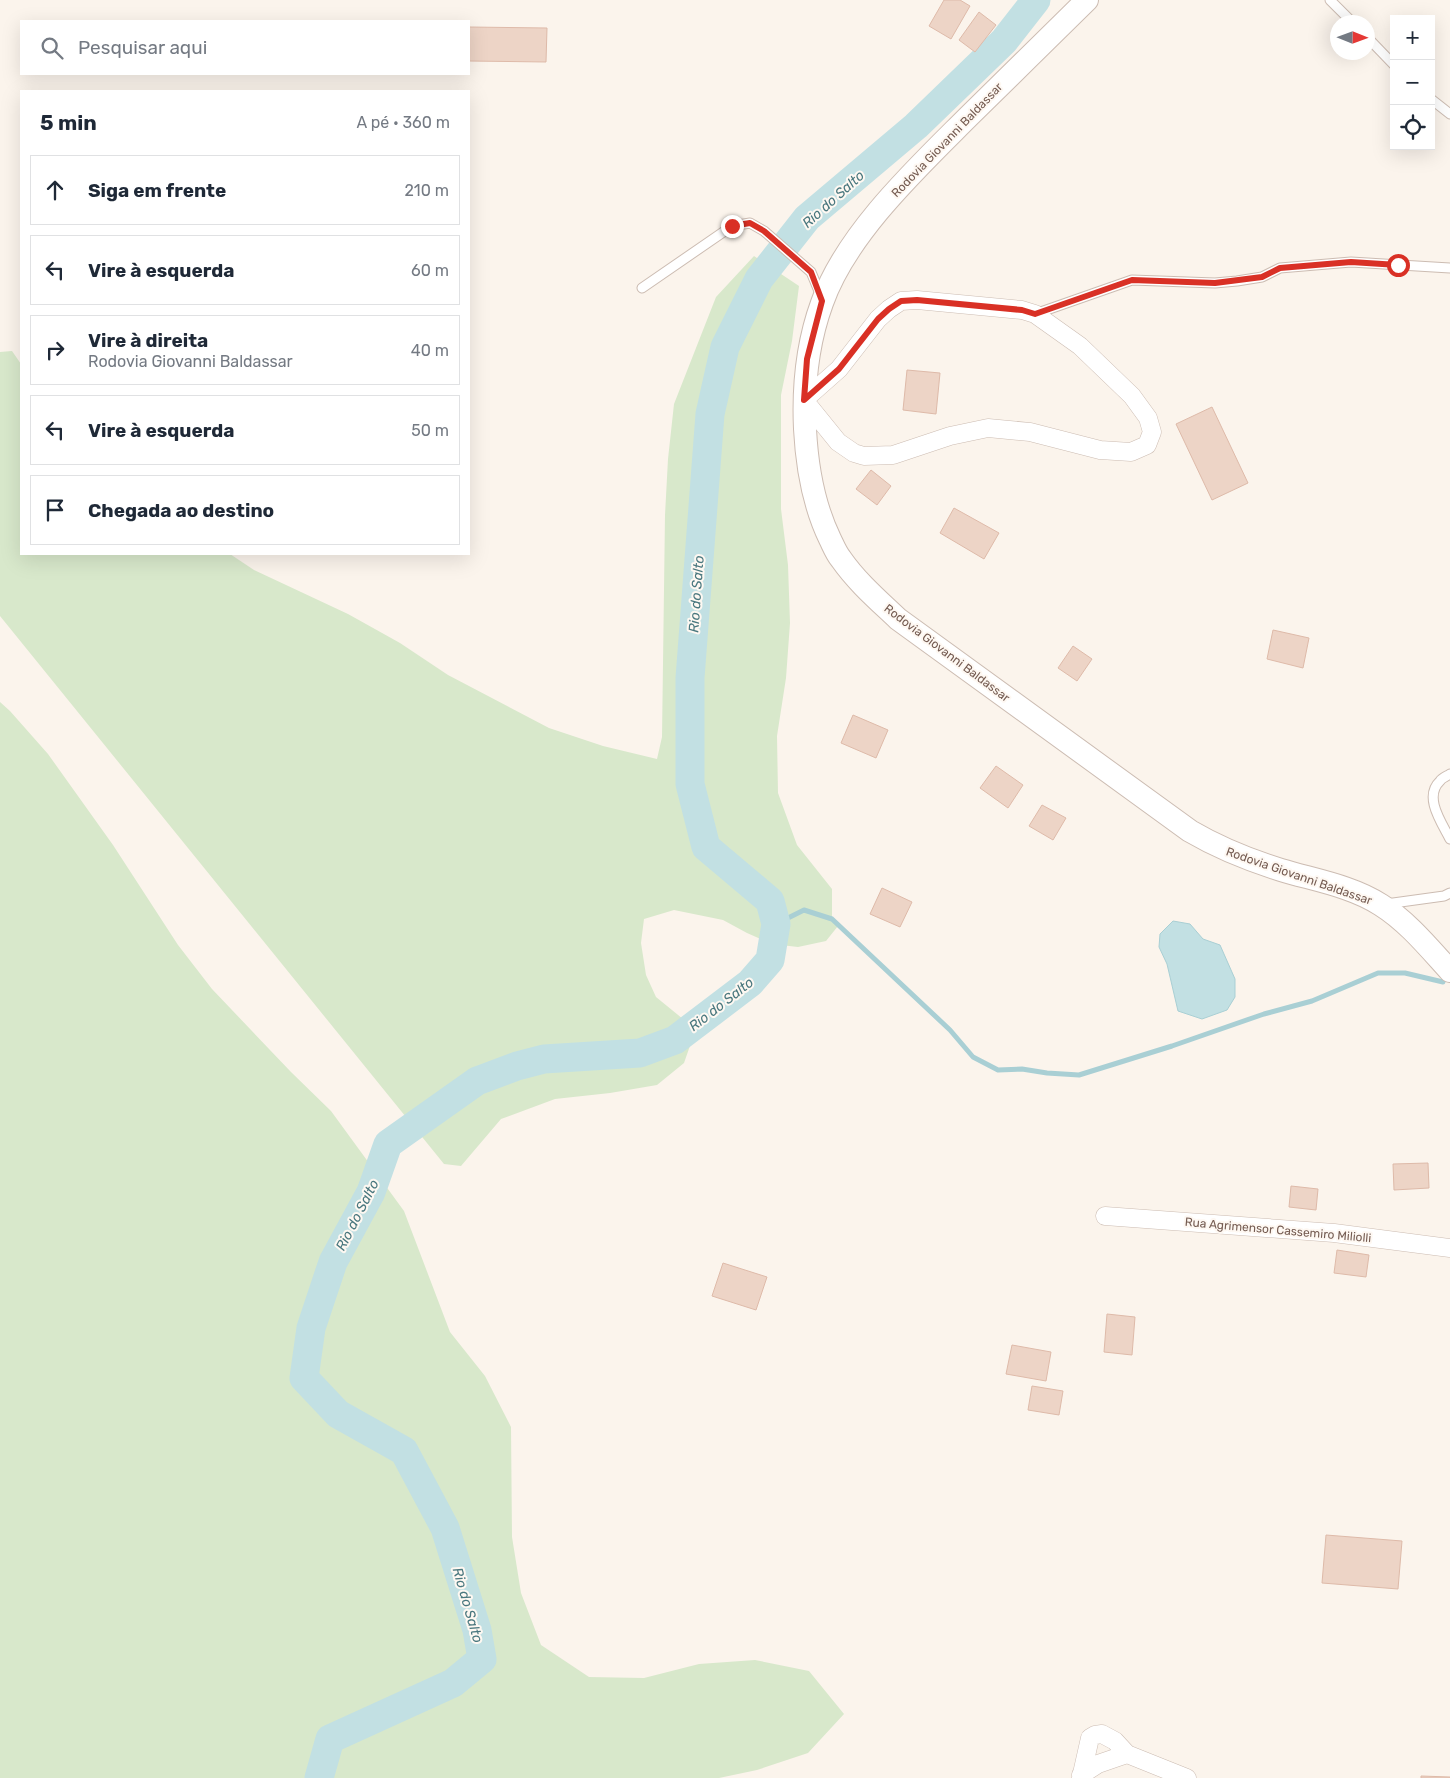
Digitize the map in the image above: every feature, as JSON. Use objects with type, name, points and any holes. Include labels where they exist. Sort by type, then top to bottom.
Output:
[{"type":"street","name":"Rodovia Giovanni Baldassar","points":[[1087,0],[924,160],[900,186],[859,237],[840,266],[822,301],[807,359],[804,400],[806,448],[810,479],[820,518],[839,557],[864,587],[898,619],[1190,831],[1218,848],[1361,895],[1382,905],[1403,922],[1450,971]]},
{"type":"street","points":[[917,300],[1022,310],[1035,314],[1080,346],[1132,396],[1148,418],[1152,432],[1147,445],[1131,452],[1100,450],[1030,432],[988,428],[950,436],[894,455],[864,456],[854,453],[838,442],[804,400],[839,369],[878,319],[901,301],[917,300]]},
{"type":"street","name":"Rua Agrimensor Cassemiro Miliolli","points":[[1105,1216],[1334,1233],[1450,1248]]},
{"type":"street","points":[[1081,1777],[1090,1738],[1102,1734],[1127,1754],[1188,1778]]},
{"type":"street","points":[[1081,1777],[1098,1764],[1127,1754]]},
{"type":"lane","points":[[1330,0],[1345,15]]},
{"type":"lane","points":[[1375,45],[1390,60]]},
{"type":"lane","points":[[1435,103],[1450,114]]},
{"type":"lane","points":[[642,288],[732,226],[750,223],[764,231],[811,272],[822,301]]},
{"type":"lane","points":[[1035,314],[1132,280],[1215,283],[1262,277],[1280,268],[1351,262],[1450,268]]},
{"type":"lane","points":[[1450,774],[1440,781],[1433,793],[1433,803],[1450,839]]},
{"type":"lane","points":[[1382,905],[1448,896]]},
{"type":"green space","points":[[754,256],[799,286],[792,341],[781,395],[781,509],[788,565],[790,623],[786,678],[777,736],[778,793],[797,845],[832,889],[832,919],[838,926],[826,941],[798,947],[772,944],[723,920],[674,910],[644,919],[641,943],[646,975],[656,997],[683,1019],[692,1040],[684,1063],[657,1085],[610,1093],[555,1099],[501,1119],[461,1166],[444,1164],[0,616],[0,352],[12,351],[20,363],[20,555],[232,555],[254,570],[348,614],[400,643],[448,675],[549,728],[603,746],[657,759],[662,737],[665,515],[668,459],[674,404],[716,297]]},
{"type":"green space","points":[[0,702],[48,754],[113,845],[178,945],[212,989],[331,1111],[404,1211],[450,1332],[485,1376],[511,1427],[512,1537],[521,1593],[541,1645],[589,1677],[644,1678],[699,1664],[755,1660],[809,1671],[844,1714],[808,1753],[757,1770],[719,1778],[0,1778]]},
{"type":"water","points":[[1173,921],[1190,924],[1203,939],[1220,945],[1235,979],[1235,997],[1227,1010],[1202,1019],[1178,1011],[1167,964],[1159,947],[1160,934]]},
{"type":"building","points":[[944,0],[960,0],[970,6],[951,39],[929,26]]},
{"type":"building","points":[[979,12],[996,25],[975,52],[959,40]]},
{"type":"building","points":[[470,27],[547,28],[546,62],[470,61]]},
{"type":"building","points":[[907,370],[940,373],[936,414],[903,410]]},
{"type":"building","points":[[1212,407],[1248,483],[1212,500],[1176,424]]},
{"type":"building","points":[[871,470],[891,486],[877,505],[856,489]]},
{"type":"building","points":[[954,508],[999,533],[984,559],[940,533]]},
{"type":"building","points":[[1273,630],[1309,638],[1303,668],[1267,659]]},
{"type":"building","points":[[1073,646],[1092,659],[1077,681],[1058,668]]},
{"type":"building","points":[[853,715],[888,730],[876,758],[841,743]]},
{"type":"building","points":[[996,766],[1023,785],[1008,808],[980,788]]},
{"type":"building","points":[[1042,805],[1066,818],[1053,840],[1029,826]]},
{"type":"building","points":[[882,888],[912,902],[900,927],[870,914]]},
{"type":"building","points":[[1428,1163],[1429,1188],[1394,1190],[1393,1164]]},
{"type":"building","points":[[1291,1186],[1318,1189],[1316,1210],[1289,1207]]},
{"type":"building","points":[[1337,1250],[1369,1255],[1366,1277],[1334,1273]]},
{"type":"building","points":[[723,1263],[767,1277],[756,1310],[712,1296]]},
{"type":"building","points":[[1107,1314],[1135,1317],[1132,1355],[1104,1352]]},
{"type":"building","points":[[1012,1345],[1051,1352],[1046,1381],[1006,1374]]},
{"type":"building","points":[[1032,1386],[1063,1391],[1059,1415],[1028,1410]]},
{"type":"building","points":[[1326,1535],[1402,1541],[1398,1589],[1322,1583]]},
{"type":"building","points":[[1421,1776],[1450,1777],[1450,1778],[1421,1778]]},
{"type":"waterway","name":"Rio do Salto","points":[[319,1778],[330,1739],[453,1683],[482,1659],[477,1630],[445,1528],[404,1451],[338,1414],[304,1378],[311,1328],[333,1262],[371,1192],[388,1144],[477,1081],[517,1066],[544,1059],[640,1053],[675,1040],[750,983],[770,960],[776,924],[770,901],[706,847],[690,784],[690,678],[710,414],[725,347],[759,279],[807,218],[916,126],[1004,41],[1036,0]]},
{"type":"waterway","points":[[776,924],[804,910],[832,919],[950,1030],[973,1057],[998,1070],[1022,1069],[1079,1075],[1172,1046],[1264,1014],[1312,1001],[1378,973],[1405,973],[1443,982]]},
{"type":"route","points":[[732,226],[750,223],[764,231],[811,272],[822,301],[807,359],[804,400],[839,369],[878,319],[901,301],[917,300],[1022,310],[1035,314],[1132,280],[1215,283],[1262,277],[1280,268],[1351,262],[1398,265]]}]
